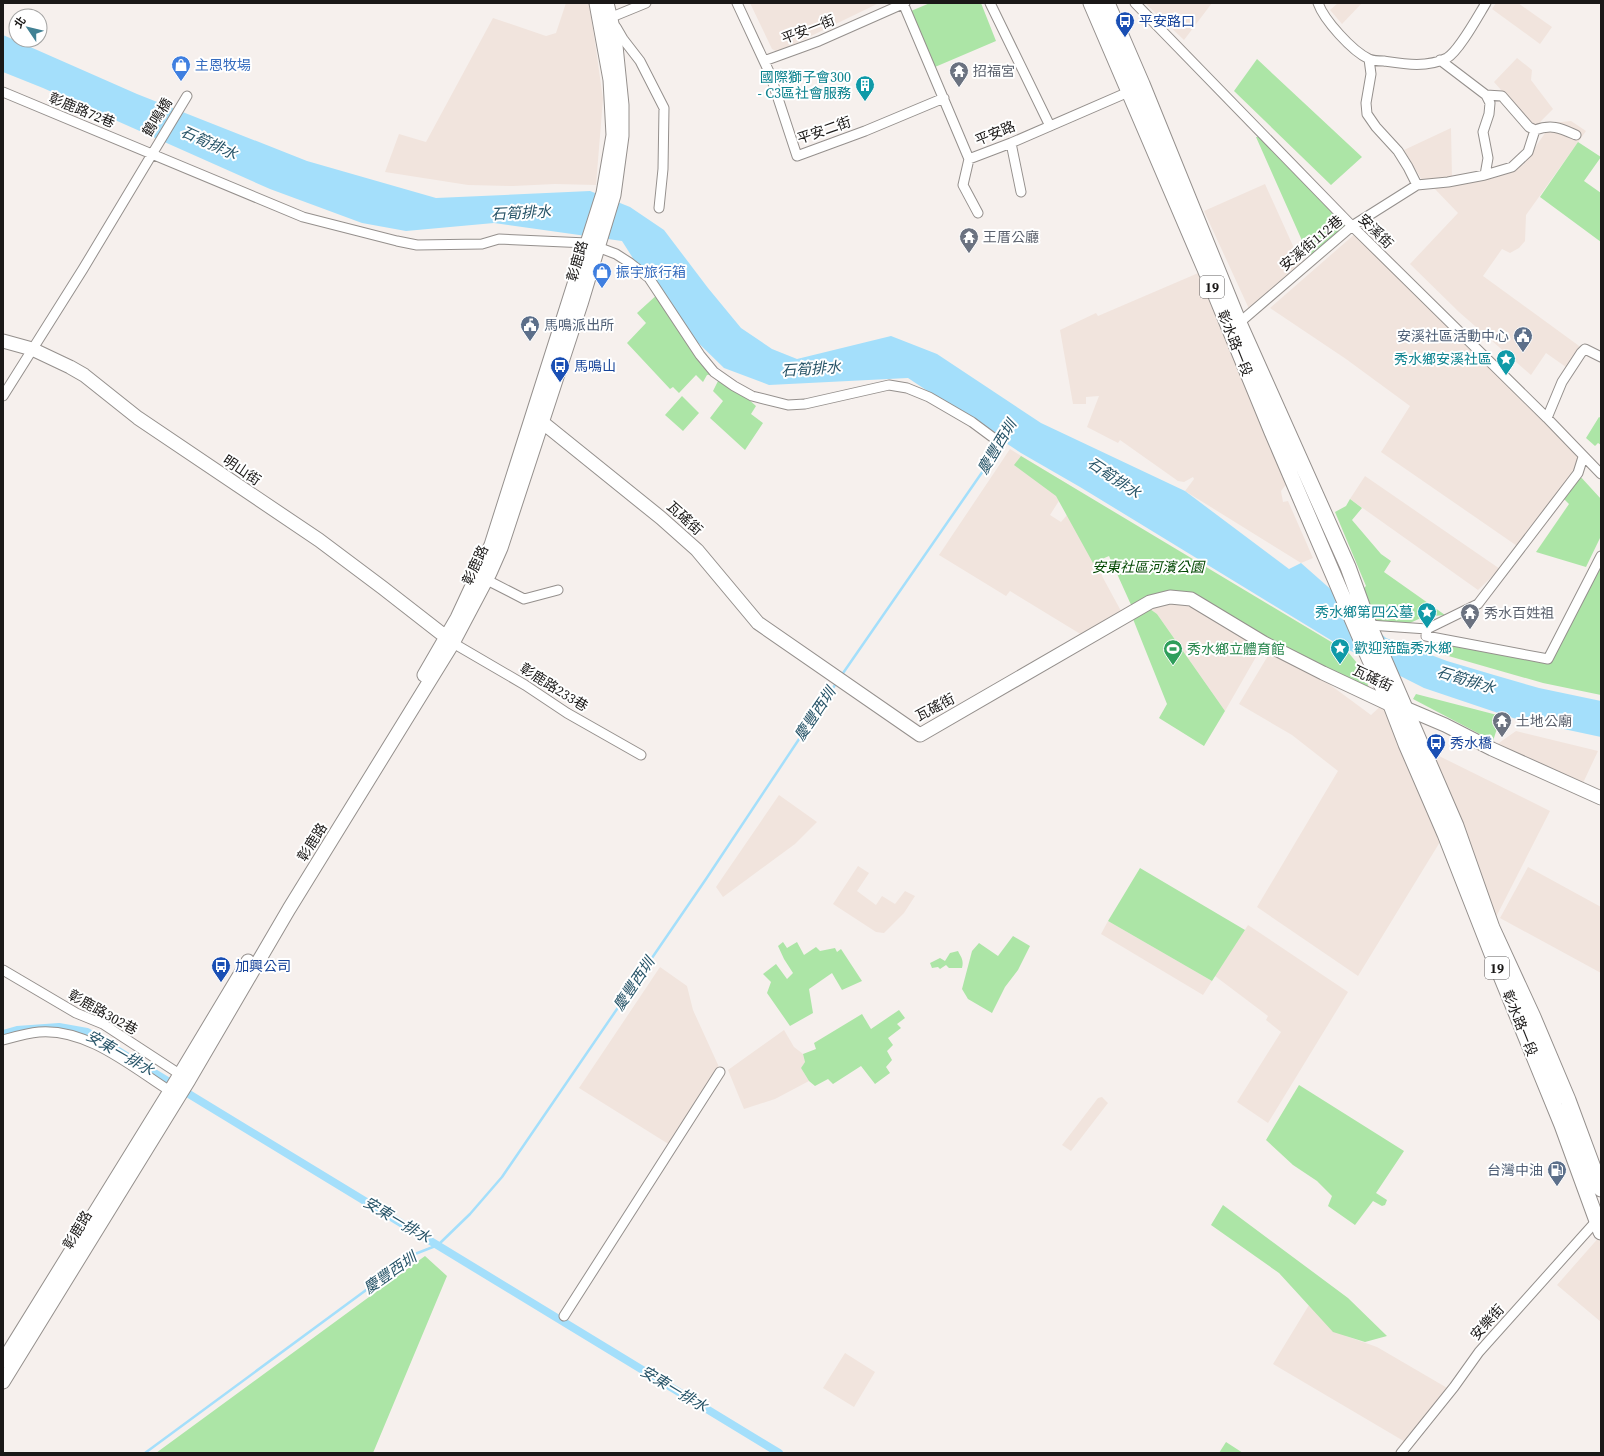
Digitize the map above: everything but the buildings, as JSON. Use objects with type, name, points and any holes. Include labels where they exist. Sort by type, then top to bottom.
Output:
[{"type":"main road","name":"彰鹿路","points":[[596,3],[605,19]]},
{"type":"main road","name":"彰鹿路","points":[[3,1361],[80,1245],[184,1077],[416,688],[449,640],[486,580],[538,396],[606,203],[603,193],[613,135],[605,19],[607,3]]},
{"type":"main road","name":"彰水路一段","points":[[1091,3],[1129,92],[1234,325],[1348,567],[1387,666],[1398,706],[1406,744],[1445,834],[1562,1125],[1599,1223]]},
{"type":"main road","name":"彰水路一段","points":[[1107,3],[1142,84],[1234,325],[1333,572],[1369,658],[1398,706],[1456,826],[1492,928],[1533,1017],[1568,1100],[1601,1189]]},
{"type":"main road","name":"彰鹿路","points":[[449,640],[457,618],[496,546],[542,422],[581,304],[593,242]]},
{"type":"main road","name":"明山街","points":[[3,341],[32,349],[84,375],[138,418],[318,540],[383,588],[449,640]]},
{"type":"main road","points":[[538,396],[542,422]]},
{"type":"main road","name":"瓦磘街","points":[[542,422],[655,513],[697,550],[758,624],[920,735],[1150,602],[1170,597],[1191,599],[1264,643],[1323,673],[1398,706]]},
{"type":"main road","points":[[1398,706],[1445,725],[1492,749],[1601,798]]},
{"type":"main road","name":"彰鹿路","points":[[3,1382],[80,1245]]},
{"type":"street","points":[[646,3],[605,19],[640,61],[664,108],[663,169],[659,208]]},
{"type":"street","name":"平安二街","points":[[737,3],[764,61],[797,156],[865,131],[944,98]]},
{"type":"street","name":"平安一街","points":[[764,61],[819,41],[904,3]]},
{"type":"street","name":"平安路","points":[[904,3],[969,159],[1011,143],[1129,92],[1142,84]]},
{"type":"street","points":[[990,3],[1050,126]]},
{"type":"street","name":"安溪街","points":[[1135,3],[1352,226],[1547,418],[1601,474]]},
{"type":"street","points":[[1318,3],[1321,11],[1339,34],[1369,59],[1411,65],[1440,60],[1448,57],[1459,46],[1486,3]]},
{"type":"street","points":[[1369,59],[1371,74],[1366,103],[1367,114],[1398,151],[1417,185]]},
{"type":"street","points":[[1440,60],[1486,95],[1490,103],[1489,114],[1483,132],[1488,158],[1485,175]]},
{"type":"street","name":"彰鹿路72巷","points":[[3,92],[303,217],[397,241],[417,245],[482,244],[499,239],[593,242],[616,254],[649,278],[700,355],[714,372],[752,396],[788,405],[805,404],[889,385],[907,388],[929,397],[972,422],[999,442]]},
{"type":"street","points":[[1486,95],[1502,96],[1529,127],[1535,130],[1545,126],[1559,128],[1576,135]]},
{"type":"street","name":"鶴鳴橋","points":[[3,396],[83,269],[151,153],[187,96]]},
{"type":"street","name":"安溪街112巷","points":[[1234,325],[1352,226],[1417,185],[1448,182],[1485,175],[1512,167],[1528,152],[1535,130]]},
{"type":"street","points":[[1011,143],[1021,192]]},
{"type":"street","points":[[969,159],[963,185],[978,213]]},
{"type":"street","points":[[1547,418],[1562,382],[1582,353],[1586,349],[1601,357]]},
{"type":"street","points":[[1370,625],[1427,629],[1478,604],[1578,473],[1583,457]]},
{"type":"street","points":[[1427,629],[1426,636],[1548,659],[1601,556]]},
{"type":"street","points":[[486,580],[524,599],[558,590]]},
{"type":"street","name":"彰鹿路233巷","points":[[449,640],[525,685],[566,713],[641,755]]},
{"type":"street","name":"彰鹿路302巷","points":[[3,970],[76,1013],[103,1024],[184,1077]]},
{"type":"street","points":[[3,1040],[39,1032],[61,1033],[87,1040],[106,1050],[174,1093]]},
{"type":"street","points":[[564,1316],[720,1072]]},
{"type":"street","name":"安樂街","points":[[1401,1453],[1454,1387],[1479,1352],[1599,1223]]},
{"type":"shaded area","points":[[566,3],[589,3],[603,99],[596,185],[468,185],[385,172],[399,134],[426,142],[493,18],[546,36],[556,33]]},
{"type":"shaded area","points":[[750,3],[879,3],[778,52],[772,49]]},
{"type":"shaded area","points":[[1145,3],[1212,3],[1184,40]]},
{"type":"shaded area","points":[[1338,3],[1362,3],[1342,24],[1330,10]]},
{"type":"shaded area","points":[[1496,3],[1518,3],[1552,27],[1540,44],[1492,9]]},
{"type":"shaded area","points":[[1517,58],[1532,70],[1531,80],[1553,109],[1541,121],[1537,129],[1494,82]]},
{"type":"shaded area","points":[[1571,121],[1586,131],[1526,215],[1525,241],[1519,248],[1510,253],[1502,249],[1483,276],[1586,351],[1573,372],[1546,353],[1531,375],[1459,312],[1410,264],[1458,213],[1433,187],[1497,169],[1523,165],[1552,123]]},
{"type":"shaded area","points":[[1451,128],[1452,178],[1423,182],[1404,150]]},
{"type":"shaded area","points":[[1265,184],[1303,268],[1250,311],[1204,211]]},
{"type":"shaded area","points":[[1356,233],[1586,456],[1520,548],[1381,452],[1410,406],[1346,359],[1270,308]]},
{"type":"shaded area","points":[[1203,271],[1289,481],[1281,491],[1283,502],[1288,501],[1313,558],[1301,563],[1185,491],[1194,479],[1193,477],[1184,482],[1178,481],[1120,440],[1118,443],[1087,427],[1099,396],[1086,397],[1086,404],[1073,404],[1060,330],[1096,313],[1098,316]]},
{"type":"shaded area","points":[[1010,449],[1069,485],[1050,515],[1061,522],[1067,515],[1077,522],[1102,562],[1102,576],[1121,611],[1082,635],[1010,591],[1006,596],[939,555]]},
{"type":"shaded area","points":[[1365,476],[1500,569],[1478,590],[1350,499]]},
{"type":"shaded area","points":[[1183,598],[1264,643],[1225,711],[1157,614],[1150,609],[1158,604]]},
{"type":"shaded area","points":[[1272,649],[1325,681],[1371,715],[1384,703],[1443,837],[1358,976],[1257,907],[1338,771],[1292,735],[1239,704]]},
{"type":"shaded area","points":[[1516,731],[1598,751],[1583,783],[1496,745]]},
{"type":"shaded area","points":[[1427,750],[1550,811],[1495,919]]},
{"type":"shaded area","points":[[779,795],[817,822],[795,844],[723,897],[716,887]]},
{"type":"shaded area","points":[[858,866],[869,873],[857,891],[876,905],[882,896],[895,904],[905,891],[915,896],[904,913],[884,933],[876,932],[833,904]]},
{"type":"shaded area","points":[[1528,867],[1601,907],[1601,973],[1500,918]]},
{"type":"shaded area","points":[[1108,921],[1212,981],[1203,995],[1101,934]]},
{"type":"shaded area","points":[[1248,925],[1348,992],[1268,1123],[1237,1102],[1281,1032],[1266,1020],[1268,1016],[1215,976]]},
{"type":"shaded area","points":[[660,967],[687,986],[693,1010],[719,1067],[670,1145],[579,1088]]},
{"type":"shaded area","points":[[784,1030],[794,1047],[803,1054],[805,1062],[801,1068],[809,1081],[775,1099],[744,1109],[728,1070]]},
{"type":"shaded area","points":[[1102,1097],[1108,1103],[1071,1151],[1062,1145],[1098,1098]]},
{"type":"shaded area","points":[[1601,1235],[1601,1322],[1557,1285]]},
{"type":"shaded area","points":[[1309,1305],[1346,1336],[1377,1347],[1449,1389],[1407,1443],[1273,1364]]},
{"type":"shaded area","points":[[845,1353],[875,1372],[854,1407],[823,1388]]},
{"type":"green space","points":[[930,3],[981,3],[996,41],[935,67],[911,11]]},
{"type":"green space","points":[[1257,59],[1362,157],[1331,185],[1234,91]]},
{"type":"green space","points":[[1256,137],[1260,137],[1346,222],[1346,227],[1315,257],[1308,254]]},
{"type":"green space","points":[[1578,142],[1601,157],[1584,181],[1601,193],[1601,242],[1540,197]]},
{"type":"green space","points":[[659,293],[718,374],[707,375],[703,382],[696,375],[679,393],[673,387],[670,389],[627,343],[646,323],[637,313]]},
{"type":"green space","points":[[720,377],[737,389],[756,406],[751,414],[763,423],[745,450],[710,418],[723,401],[713,391]]},
{"type":"green space","points":[[682,396],[699,413],[683,431],[665,415]]},
{"type":"green space","points":[[1599,417],[1601,418],[1601,445],[1598,443],[1595,446],[1586,438]]},
{"type":"green space","name":"安東社區河濱公園","points":[[1021,456],[1348,652],[1361,668],[1374,700],[1195,597],[1132,607],[1109,556],[1093,563],[1056,496],[1014,465]]},
{"type":"green space","points":[[1579,475],[1601,499],[1601,536],[1586,567],[1536,552],[1569,504],[1562,497]]},
{"type":"green space","points":[[1350,499],[1362,508],[1352,520],[1381,554],[1391,561],[1384,572],[1445,615],[1423,617],[1410,623],[1371,622],[1359,593],[1366,586],[1335,512],[1346,506]]},
{"type":"green space","points":[[1601,561],[1601,695],[1543,683],[1431,651],[1433,642],[1549,663]]},
{"type":"green space","name":"秀水鄉立體育館","points":[[1150,609],[1157,614],[1225,711],[1204,746],[1159,718],[1167,704],[1133,619]]},
{"type":"green space","points":[[1416,694],[1501,716],[1493,741],[1413,699]]},
{"type":"green space","points":[[1140,868],[1245,930],[1212,981],[1108,921]]},
{"type":"green space","points":[[1013,936],[1030,946],[1018,970],[1005,987],[992,1013],[968,999],[962,989],[972,951],[979,943],[998,956]]},
{"type":"green space","points":[[783,942],[787,948],[797,942],[804,955],[816,947],[820,951],[835,948],[837,952],[841,949],[862,981],[842,990],[832,973],[809,989],[813,1013],[790,1026],[767,993],[771,982],[763,974],[776,964],[787,979],[793,973],[778,946]]},
{"type":"green space","points":[[958,951],[963,965],[962,968],[949,968],[946,965],[940,969],[938,967],[932,968],[930,963],[940,958],[945,961],[950,953]]},
{"type":"green space","points":[[899,1010],[905,1018],[897,1024],[901,1028],[888,1038],[893,1045],[887,1051],[892,1060],[886,1067],[890,1073],[875,1084],[861,1066],[833,1084],[828,1079],[815,1086],[809,1081],[801,1068],[805,1062],[803,1054],[816,1049],[814,1043],[862,1014],[871,1029]]},
{"type":"green space","points":[[1299,1085],[1404,1151],[1376,1193],[1387,1200],[1385,1205],[1382,1206],[1373,1201],[1355,1225],[1328,1206],[1332,1196],[1317,1181],[1293,1165],[1266,1140]]},
{"type":"green space","points":[[1223,1205],[1348,1298],[1387,1336],[1365,1342],[1333,1332],[1279,1273],[1211,1225]]},
{"type":"green space","points":[[425,1256],[447,1276],[373,1453],[156,1453]]},
{"type":"green space","points":[[1226,1442],[1243,1453],[1219,1453]]},
{"type":"water","name":"石筍排水","points":[[3,35],[8,37],[8,48],[33,48],[137,94],[307,161],[436,198],[590,191],[630,207],[664,230],[708,288],[741,328],[772,349],[797,359],[891,336],[937,354],[1041,423],[1185,491],[1289,569],[1301,563],[1386,638],[1447,661],[1494,675],[1539,688],[1601,701],[1601,737],[1513,718],[1424,688],[1339,645],[1080,487],[1021,453],[908,378],[769,385],[724,368],[684,329],[636,263],[622,241],[494,223],[406,231],[362,223],[270,189],[43,88],[3,72]]},
{"type":"waterway","name":"慶豐西圳","points":[[841,676],[992,458],[1000,444]]},
{"type":"waterway","name":"慶豐西圳","points":[[145,1453],[415,1254],[438,1245],[470,1214],[502,1177],[706,879],[837,682]]},
{"type":"waterway","name":"安東一排水","points":[[3,1034],[17,1030],[59,1027],[87,1032],[779,1453]]},
{"type":"place","name":"平安路口","points":[[1125,38]]},
{"type":"place","name":"主恩牧場","points":[[181,82]]},
{"type":"place","name":"招福宮","points":[[959,88]]},
{"type":"place","name":"國際獅子會300 - C3區社會服務","points":[[865,102]]},
{"type":"place","name":"王厝公廳","points":[[969,254]]},
{"type":"place","name":"振宇旅行箱","points":[[602,289]]},
{"type":"place","name":"馬鳴派出所","points":[[530,342]]},
{"type":"place","name":"安溪社區活動中心","points":[[1523,353]]},
{"type":"place","name":"秀水鄉安溪社區","points":[[1506,376]]},
{"type":"place","name":"馬鳴山","points":[[560,383]]},
{"type":"place","name":"秀水鄉第四公墓","points":[[1427,629]]},
{"type":"place","name":"秀水百姓祖","points":[[1470,630]]},
{"type":"place","name":"歡迎蒞臨秀水鄉","points":[[1340,665]]},
{"type":"place","name":"秀水鄉立體育館","points":[[1173,666]]},
{"type":"place","name":"土地公廟","points":[[1502,738]]},
{"type":"place","name":"秀水橋","points":[[1436,760]]},
{"type":"place","name":"加興公司","points":[[221,983]]},
{"type":"place","name":"台灣中油","points":[[1557,1187]]}]
